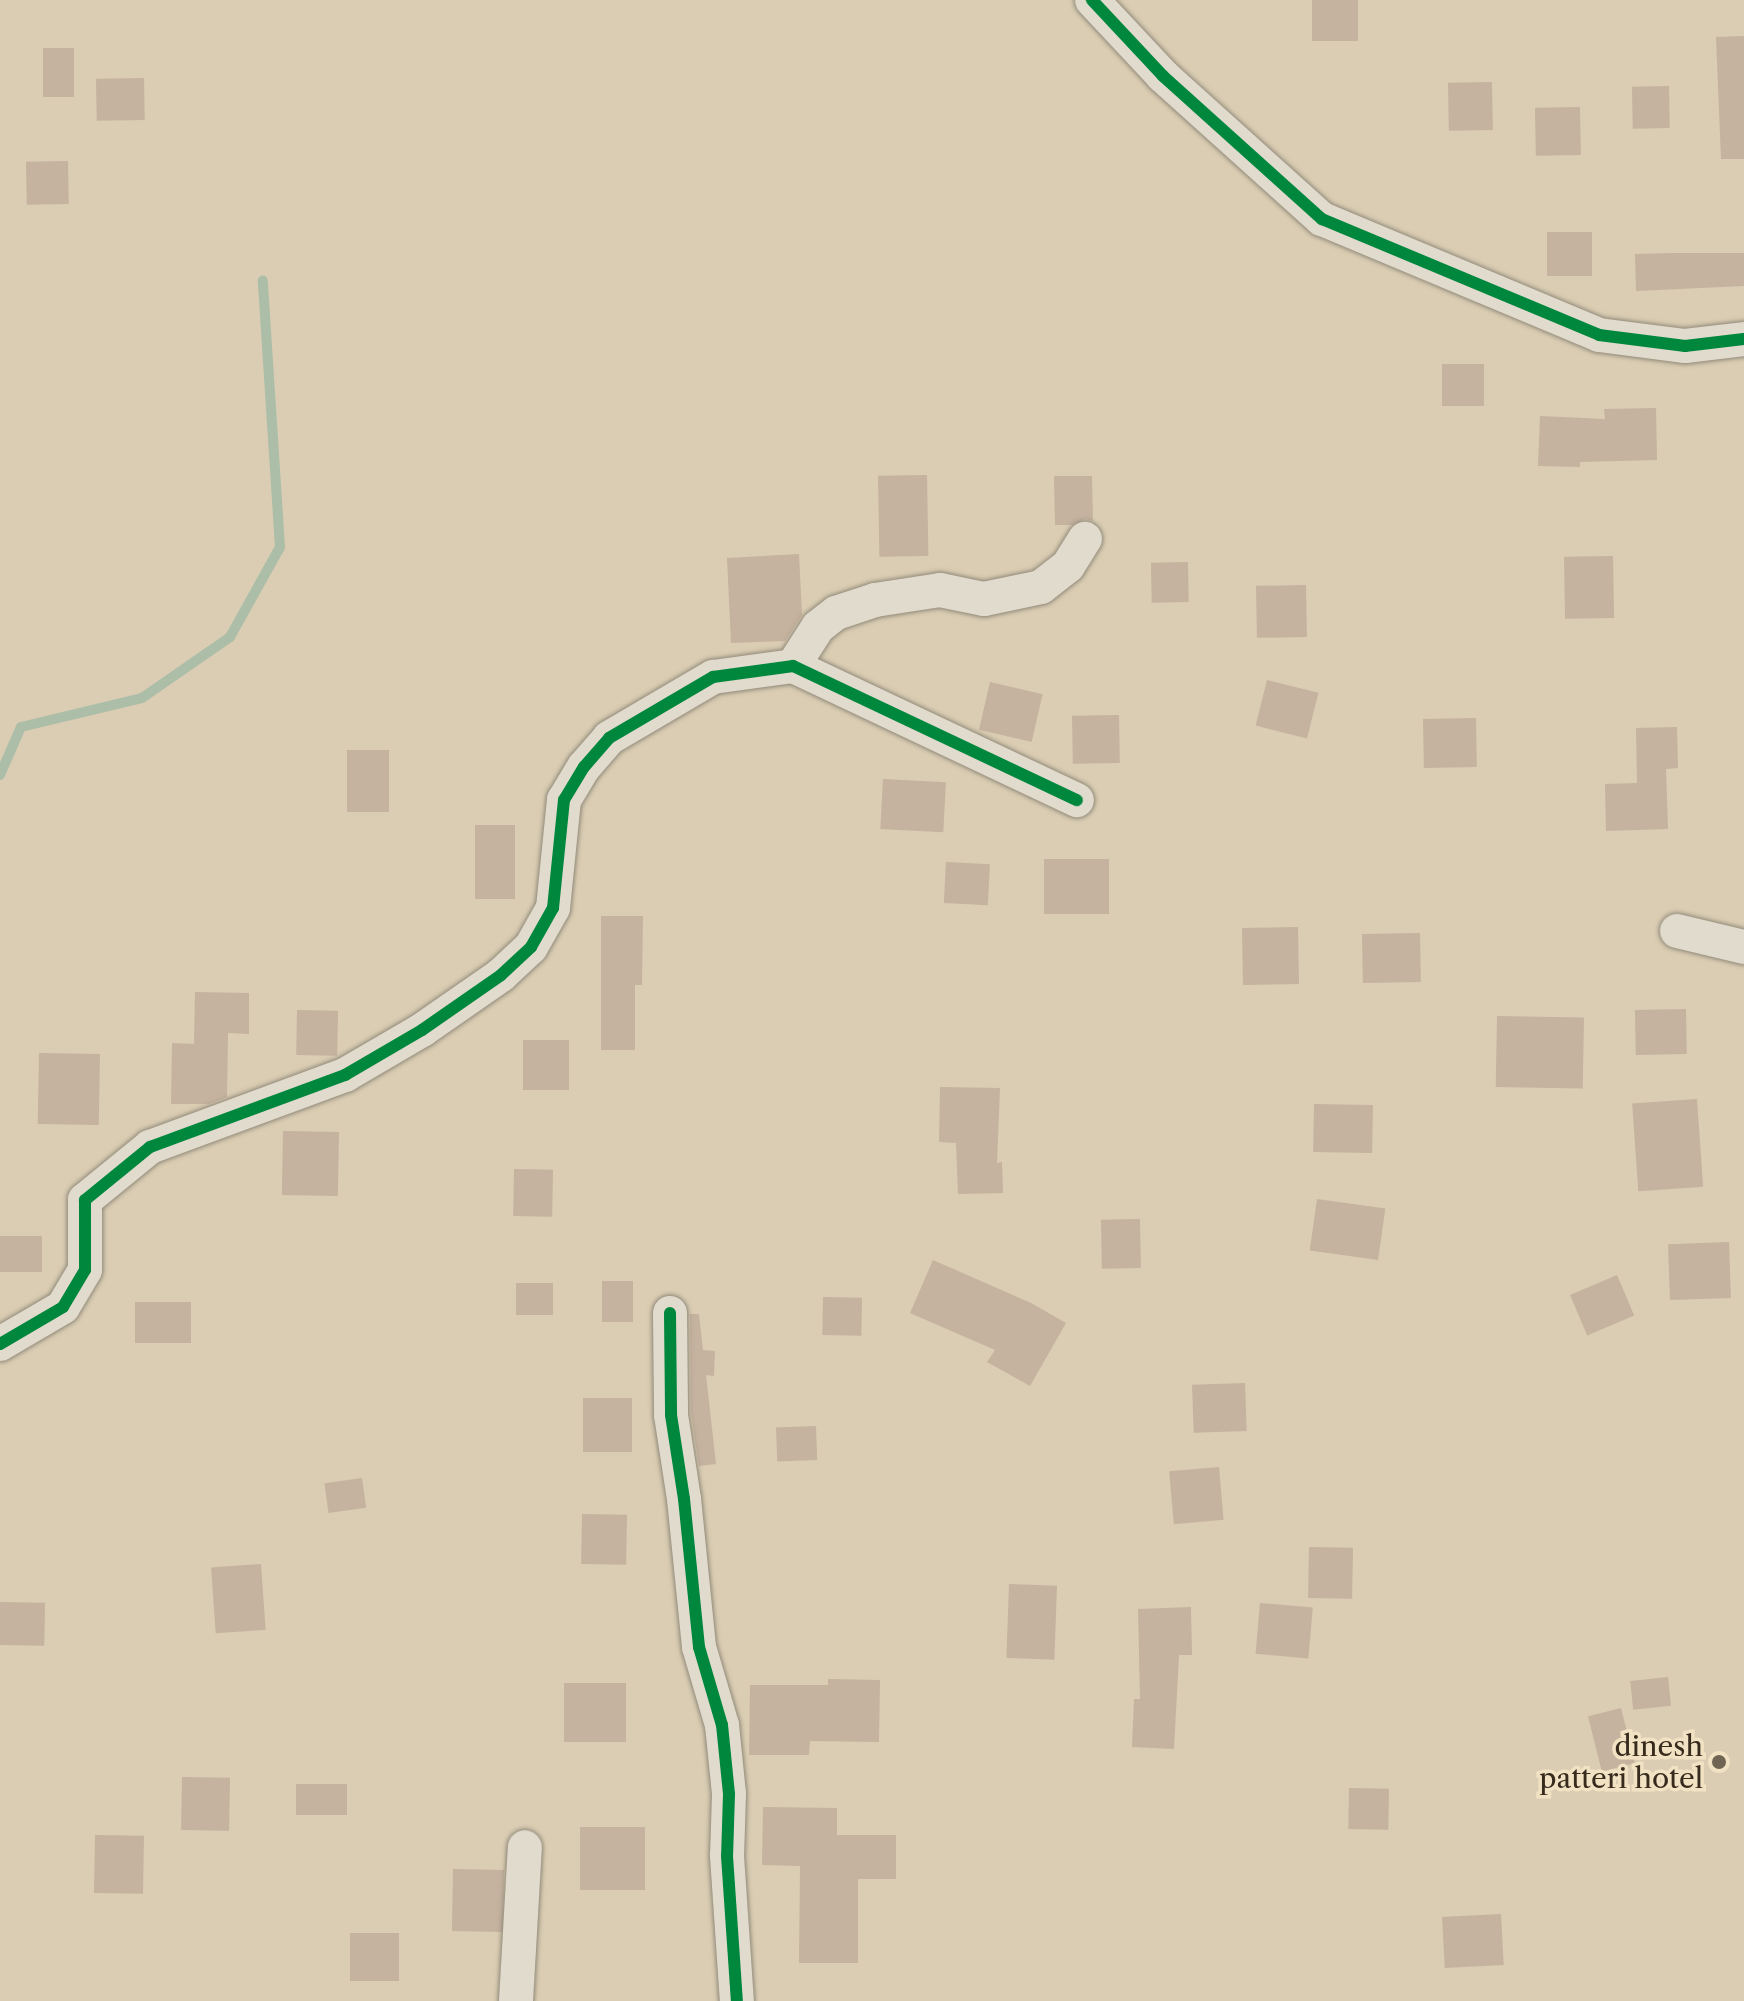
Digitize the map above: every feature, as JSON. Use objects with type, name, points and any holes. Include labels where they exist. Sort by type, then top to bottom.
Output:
[{"type":"street","points":[[1092,0],[1163,76],[1322,219],[1599,335],[1685,346],[1744,339]]},
{"type":"street","points":[[793,666],[818,627],[836,613],[875,600],[940,590],[984,599],[1041,587],[1068,566],[1085,539]]},
{"type":"street","points":[[0,1344],[63,1307],[85,1270],[85,1200],[150,1147],[345,1075],[422,1030],[501,975],[531,947],[553,908],[564,800],[584,767],[609,738],[713,677],[793,666],[1077,800]]},
{"type":"street","points":[[1677,931],[1744,947]]},
{"type":"street","points":[[670,1313],[671,1415],[684,1499],[699,1647],[722,1725],[729,1794],[727,1856],[737,2001]]},
{"type":"street","points":[[516,2001],[525,1847]]},
{"type":"building","points":[[1312,0],[1358,0],[1358,41],[1312,41]]},
{"type":"building","points":[[1744,36],[1744,159],[1721,159],[1716,37]]},
{"type":"building","points":[[43,48],[74,48],[74,97],[43,97]]},
{"type":"building","points":[[144,78],[145,120],[97,121],[96,79]]},
{"type":"building","points":[[1492,82],[1493,130],[1449,131],[1448,83]]},
{"type":"building","points":[[1669,86],[1670,128],[1633,129],[1632,87]]},
{"type":"building","points":[[1580,107],[1581,155],[1536,156],[1535,108]]},
{"type":"building","points":[[68,161],[69,204],[27,205],[26,162]]},
{"type":"building","points":[[1547,232],[1592,232],[1592,276],[1547,276]]},
{"type":"building","points":[[1744,253],[1744,286],[1636,291],[1635,254]]},
{"type":"building","points":[[1442,364],[1484,364],[1484,406],[1442,406]]},
{"type":"building","points":[[1656,408],[1657,460],[1580,462],[1580,467],[1538,466],[1540,416],[1605,419],[1604,409]]},
{"type":"building","points":[[927,475],[928,556],[879,557],[878,476]]},
{"type":"building","points":[[1054,476],[1092,476],[1093,521],[1085,519],[1072,525],[1055,525]]},
{"type":"building","points":[[799,554],[802,615],[785,641],[731,643],[727,558]]},
{"type":"building","points":[[1613,556],[1614,618],[1565,619],[1564,557]]},
{"type":"building","points":[[1188,562],[1189,602],[1152,603],[1151,563]]},
{"type":"building","points":[[1306,585],[1307,637],[1257,638],[1256,586]]},
{"type":"building","points":[[1267,680],[1318,693],[1307,738],[1256,726]]},
{"type":"building","points":[[990,682],[1043,694],[1032,742],[979,730]]},
{"type":"building","points":[[1119,715],[1120,763],[1073,764],[1072,716]]},
{"type":"building","points":[[1476,718],[1477,767],[1424,768],[1423,719]]},
{"type":"building","points":[[1677,727],[1678,768],[1666,769],[1668,829],[1606,831],[1605,784],[1637,783],[1636,728]]},
{"type":"building","points":[[347,750],[389,750],[389,812],[347,812]]},
{"type":"building","points":[[883,779],[946,782],[943,832],[880,829]]},
{"type":"building","points":[[475,825],[515,825],[515,899],[475,899]]},
{"type":"building","points":[[1044,859],[1109,859],[1109,914],[1044,914]]},
{"type":"building","points":[[946,862],[990,864],[988,905],[944,903]]},
{"type":"building","points":[[601,916],[643,916],[642,985],[635,985],[635,1050],[601,1050]]},
{"type":"building","points":[[1298,927],[1299,984],[1243,985],[1242,928]]},
{"type":"building","points":[[1420,933],[1421,982],[1363,983],[1362,934]]},
{"type":"building","points":[[195,992],[249,993],[249,1034],[228,1033],[227,1097],[209,1104],[171,1104],[172,1043],[194,1044]]},
{"type":"building","points":[[1686,1009],[1687,1054],[1636,1055],[1635,1010]]},
{"type":"building","points":[[297,1010],[338,1011],[337,1056],[296,1055]]},
{"type":"building","points":[[1497,1016],[1584,1018],[1583,1089],[1496,1087]]},
{"type":"building","points":[[523,1040],[569,1040],[569,1090],[523,1090]]},
{"type":"building","points":[[39,1053],[100,1054],[99,1125],[38,1124]]},
{"type":"building","points":[[940,1087],[1000,1088],[997,1163],[1002,1162],[1003,1193],[958,1194],[956,1143],[939,1142]]},
{"type":"building","points":[[1697,1099],[1703,1187],[1638,1191],[1632,1104]]},
{"type":"building","points":[[1314,1104],[1373,1105],[1372,1153],[1313,1152]]},
{"type":"building","points":[[283,1131],[339,1132],[338,1196],[282,1195]]},
{"type":"building","points":[[514,1169],[553,1170],[552,1217],[513,1216]]},
{"type":"building","points":[[1317,1199],[1385,1209],[1378,1260],[1310,1250]]},
{"type":"building","points":[[1140,1219],[1141,1268],[1102,1269],[1101,1220]]},
{"type":"building","points":[[0,1236],[42,1236],[42,1272],[0,1272]]},
{"type":"building","points":[[1729,1242],[1731,1298],[1670,1300],[1668,1244]]},
{"type":"building","points":[[933,1260],[1031,1303],[1066,1323],[1030,1386],[987,1362],[995,1350],[910,1313]]},
{"type":"building","points":[[1617,1275],[1634,1316],[1587,1335],[1570,1295]]},
{"type":"building","points":[[602,1281],[633,1281],[633,1322],[602,1322]]},
{"type":"building","points":[[516,1283],[553,1283],[553,1315],[516,1315]]},
{"type":"building","points":[[823,1297],[862,1298],[861,1336],[822,1335]]},
{"type":"building","points":[[135,1302],[191,1302],[191,1343],[135,1343]]},
{"type":"building","points":[[690,1314],[699,1314],[703,1350],[715,1351],[714,1376],[706,1375],[716,1464],[699,1466],[691,1413]]},
{"type":"building","points":[[1245,1383],[1247,1431],[1194,1433],[1192,1385]]},
{"type":"building","points":[[583,1398],[632,1398],[632,1452],[583,1452]]},
{"type":"building","points":[[816,1426],[817,1460],[777,1461],[776,1427]]},
{"type":"building","points":[[1219,1467],[1224,1520],[1174,1524],[1169,1471]]},
{"type":"building","points":[[362,1478],[366,1508],[329,1513],[324,1483]]},
{"type":"building","points":[[582,1514],[627,1515],[626,1565],[581,1564]]},
{"type":"building","points":[[1309,1547],[1353,1548],[1352,1599],[1308,1598]]},
{"type":"building","points":[[261,1564],[266,1630],[216,1633],[211,1567]]},
{"type":"building","points":[[1009,1584],[1057,1586],[1054,1660],[1006,1658]]},
{"type":"building","points":[[0,1602],[45,1603],[44,1646],[0,1645]]},
{"type":"building","points":[[1260,1603],[1313,1608],[1308,1658],[1256,1654]]},
{"type":"building","points":[[1191,1607],[1192,1655],[1179,1655],[1174,1749],[1132,1747],[1134,1699],[1140,1699],[1138,1609]]},
{"type":"building","points":[[1668,1677],[1671,1706],[1633,1710],[1630,1681]]},
{"type":"building","points":[[828,1679],[880,1680],[879,1742],[810,1741],[809,1755],[749,1755],[750,1685],[828,1685]]},
{"type":"building","points":[[564,1683],[626,1683],[626,1742],[564,1742]]},
{"type":"building","points":[[1621,1708],[1635,1763],[1602,1772],[1588,1716]]},
{"type":"building","points":[[182,1777],[230,1778],[229,1831],[181,1830]]},
{"type":"building","points":[[296,1784],[347,1784],[347,1815],[296,1815]]},
{"type":"building","points":[[1349,1788],[1389,1789],[1388,1830],[1348,1829]]},
{"type":"building","points":[[763,1807],[837,1808],[837,1835],[896,1835],[896,1879],[858,1879],[858,1963],[799,1963],[800,1866],[762,1865]]},
{"type":"building","points":[[580,1827],[645,1827],[645,1890],[580,1890]]},
{"type":"building","points":[[95,1835],[144,1836],[143,1894],[94,1893]]},
{"type":"building","points":[[453,1869],[504,1870],[503,1932],[452,1931]]},
{"type":"building","points":[[1501,1914],[1504,1965],[1445,1968],[1442,1917]]},
{"type":"building","points":[[350,1933],[399,1933],[399,1981],[350,1981]]},
{"type":"waterway","points":[[0,775],[21,727],[142,698],[230,637],[280,547],[263,281]]},
{"type":"cycle path","points":[[1092,0],[1163,76],[1322,219],[1599,335],[1685,346],[1744,339]]},
{"type":"cycle path","points":[[0,1344],[63,1307],[85,1270],[85,1200],[150,1147],[345,1075],[422,1030],[501,975],[531,947],[553,908],[564,800],[584,767],[609,738],[713,677],[793,666],[1077,800]]},
{"type":"cycle path","points":[[670,1313],[671,1415],[684,1499],[699,1647],[722,1725],[729,1794],[727,1856],[737,2001]]},
{"type":"place","name":"dinesh patteri hotel","points":[[1719,1762]]}]
